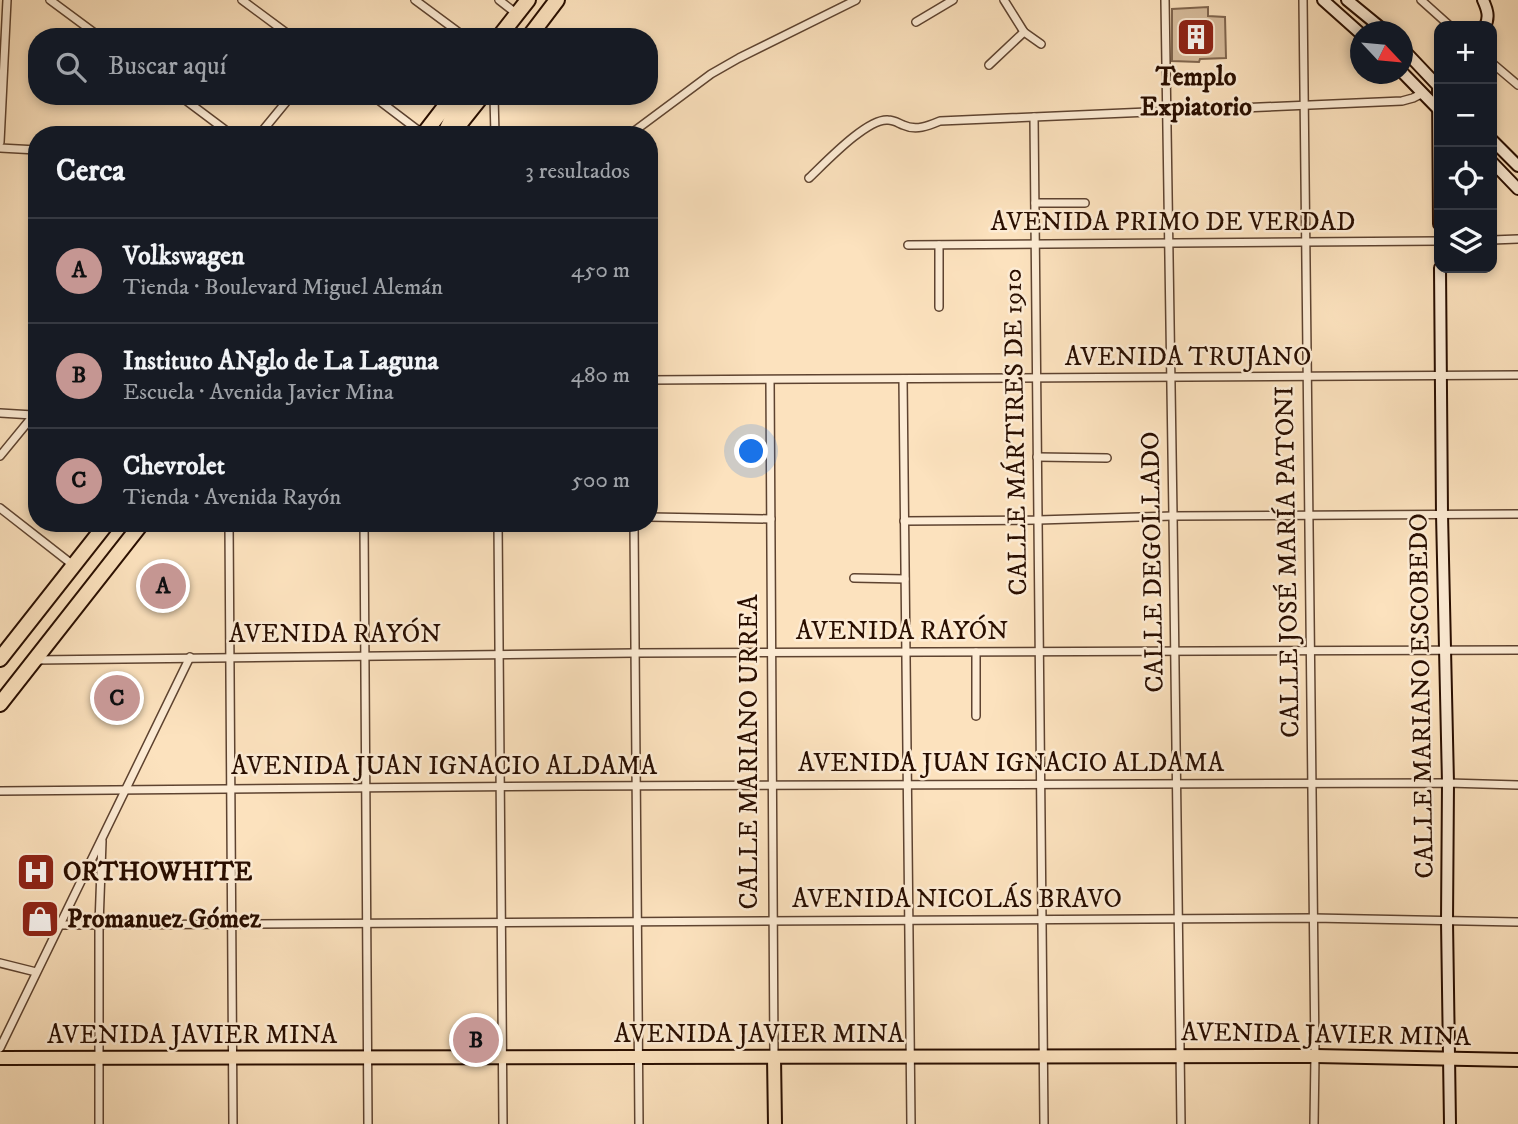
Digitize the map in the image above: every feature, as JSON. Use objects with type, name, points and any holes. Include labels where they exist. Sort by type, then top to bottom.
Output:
[{"type":"highway","points":[[506,28],[528,0]]},
{"type":"highway","points":[[536,28],[557,0]]},
{"type":"highway","points":[[429,126],[446,105]]},
{"type":"highway","points":[[448,126],[462,105]]},
{"type":"highway","points":[[458,126],[475,105]]},
{"type":"highway","points":[[0,659],[100,532]]},
{"type":"highway","points":[[0,704],[135,532]]},
{"type":"main road","points":[[1323,0],[1350,24]]},
{"type":"main road","points":[[1347,0],[1372,21]]},
{"type":"main road","points":[[1483,0],[1488,11],[1487,21]]},
{"type":"main road","points":[[1413,58],[1434,78]]},
{"type":"main road","points":[[1413,83],[1434,104]]},
{"type":"main road","points":[[1423,93],[1435,84]]},
{"type":"main road","points":[[1497,145],[1518,166]]},
{"type":"main road","points":[[1439,147],[1439,210]]},
{"type":"main road","points":[[1497,167],[1518,189]]},
{"type":"main road","name":"CALLE MARIANO ESCOBEDO","points":[[1440,273],[1450,1124]]},
{"type":"main road","name":"AVENIDA JAVIER MINA","points":[[0,1058],[1315,1056],[1518,1060]]},
{"type":"main road","name":"CALLE MARIANO URREA","points":[[774,1057],[775,1124]]},
{"type":"street","points":[[0,142],[7,0]]},
{"type":"street","points":[[50,0],[88,28]]},
{"type":"street","points":[[242,0],[280,28]]},
{"type":"street","points":[[415,0],[453,28]]},
{"type":"street","points":[[499,0],[517,14]]},
{"type":"street","points":[[641,126],[711,74],[856,0]]},
{"type":"street","points":[[916,22],[953,0]]},
{"type":"street","points":[[1004,0],[1024,32],[1041,44]]},
{"type":"street","name":"CALLE DEGOLLADO","points":[[1165,0],[1181,1124]]},
{"type":"street","name":"CALLE JOSÉ MARÍA PATONI","points":[[1303,0],[1314,1124]]},
{"type":"street","points":[[1421,0],[1444,21]]},
{"type":"street","points":[[989,65],[1024,32]]},
{"type":"street","points":[[1497,67],[1518,85]]},
{"type":"street","points":[[809,178],[864,128],[884,119],[919,128],[940,121],[1402,101],[1423,93]]},
{"type":"street","points":[[192,105],[220,126]]},
{"type":"street","points":[[267,126],[284,105]]},
{"type":"street","points":[[385,105],[412,126]]},
{"type":"street","points":[[494,105],[495,126]]},
{"type":"street","name":"CALLE MÁRTIRES DE 1910","points":[[1034,117],[1044,1124]]},
{"type":"street","points":[[0,148],[28,150]]},
{"type":"street","points":[[1035,203],[1085,203]]},
{"type":"street","points":[[1497,240],[1518,239]]},
{"type":"street","name":"AVENIDA PRIMO DE VERDAD","points":[[908,245],[1434,241]]},
{"type":"street","points":[[939,245],[939,307]]},
{"type":"street","name":"AVENIDA TRUJANO","points":[[658,380],[1518,376]]},
{"type":"street","points":[[903,379],[911,1124]]},
{"type":"street","name":"CALLE MARIANO URREA","points":[[770,380],[774,1057]]},
{"type":"street","points":[[0,413],[28,413]]},
{"type":"street","points":[[0,456],[28,422]]},
{"type":"street","points":[[1037,457],[1107,458]]},
{"type":"street","points":[[0,508],[28,530]]},
{"type":"street","points":[[904,521],[1518,514]]},
{"type":"street","points":[[658,517],[771,519]]},
{"type":"street","points":[[31,532],[74,566]]},
{"type":"street","points":[[229,532],[233,1124]]},
{"type":"street","points":[[364,532],[368,1124]]},
{"type":"street","points":[[498,532],[503,1124]]},
{"type":"street","points":[[634,532],[639,1124]]},
{"type":"street","points":[[854,578],[905,579]]},
{"type":"street","name":"AVENIDA RAYÓN","points":[[35,660],[771,652],[1518,650]]},
{"type":"street","points":[[976,652],[976,716]]},
{"type":"street","points":[[0,1048],[190,657]]},
{"type":"street","name":"AVENIDA JUAN IGNACIO ALDAMA","points":[[0,791],[772,785],[1518,785]]},
{"type":"street","points":[[99,1124],[102,839]]},
{"type":"street","name":"AVENIDA NICOLÁS BRAVO","points":[[60,925],[1313,918],[1518,922]]},
{"type":"street","points":[[0,963],[36,972]]},
{"type":"shaded area","points":[[1208,7],[1208,16],[1225,17],[1226,58],[1200,59],[1199,62],[1172,61],[1172,9]]},
{"type":"place","name":"Templo Expiatorio","points":[[1196,37]]},
{"type":"place","name":"Volkswagen","points":[[163,586]]},
{"type":"place","name":"Chevrolet","points":[[117,698]]},
{"type":"place","name":"ORTHOWHITE","points":[[36,872]]},
{"type":"place","name":"Promanuez Gómez","points":[[40,919]]},
{"type":"place","name":"Instituto ANglo de La Laguna","points":[[476,1040]]}]
